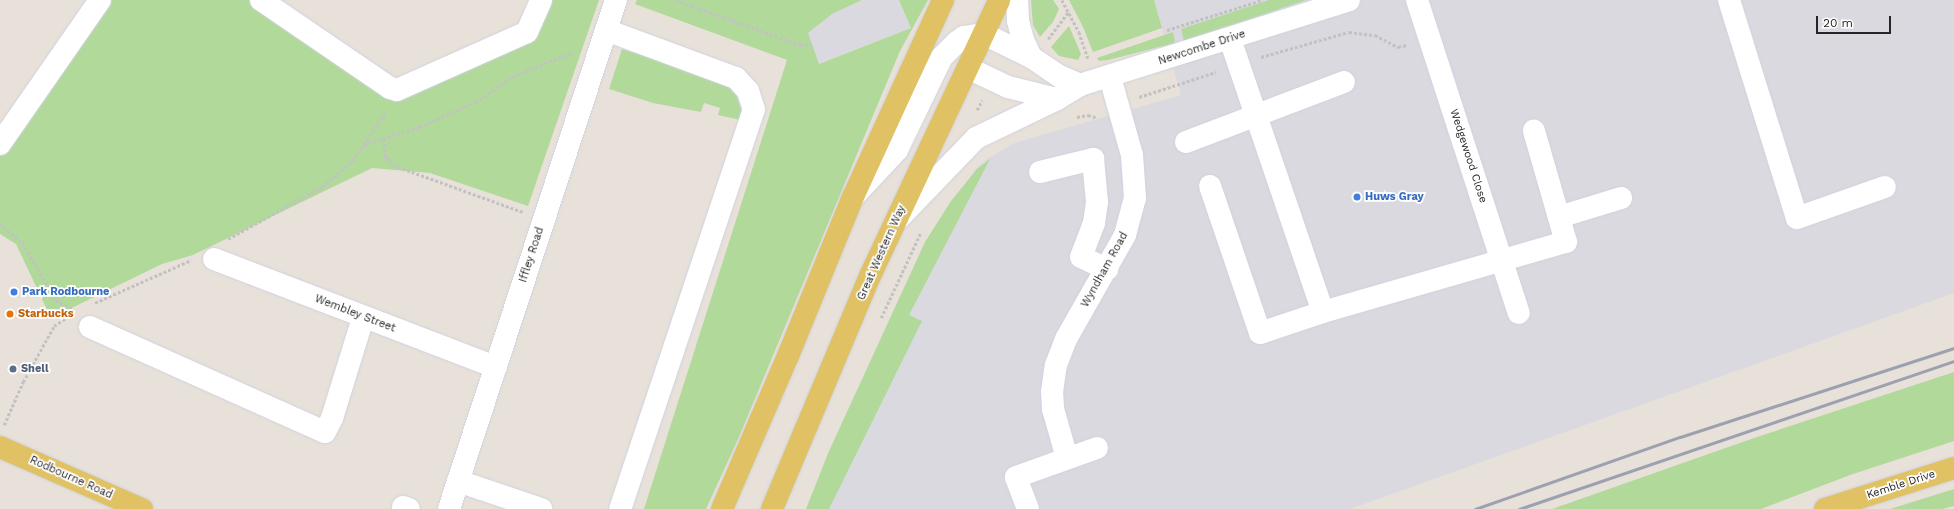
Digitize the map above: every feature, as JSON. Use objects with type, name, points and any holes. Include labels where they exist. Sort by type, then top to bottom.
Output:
[{"type":"main road","points":[[722,509],[788,356],[853,197],[942,0]]},
{"type":"main road","name":"Great Western Way","points":[[772,509],[870,276],[999,0]]},
{"type":"main road","name":"Rodbourne Road","points":[[1,438],[142,509]]},
{"type":"main road","name":"Kemble Drive","points":[[1825,509],[1954,468]]},
{"type":"street","points":[[0,144],[100,0]]},
{"type":"street","points":[[260,0],[390,88],[397,90],[527,32],[541,0]]},
{"type":"street","name":"Iffley Road","points":[[449,509],[616,0]]},
{"type":"street","points":[[1017,0],[1018,21],[1023,40],[1031,57]]},
{"type":"street","name":"Newcombe Drive","points":[[897,220],[976,138],[1094,81],[1349,0]]},
{"type":"street","name":"Wedgewood Close","points":[[1417,0],[1519,313]]},
{"type":"street","points":[[1729,0],[1797,218],[1885,187]]},
{"type":"street","points":[[853,197],[897,150],[948,50],[964,37],[984,34],[1031,57],[1053,73],[1094,81]]},
{"type":"street","points":[[603,38],[736,78],[748,91],[754,109],[620,509]]},
{"type":"street","points":[[1230,39],[1323,312]]},
{"type":"street","points":[[968,68],[1020,91],[1057,99]]},
{"type":"street","name":"Wyndham Road","points":[[1067,458],[1053,409],[1052,392],[1056,365],[1066,339],[1125,235],[1135,198],[1132,155],[1120,110],[1094,81]]},
{"type":"street","points":[[1186,142],[1344,82]]},
{"type":"street","points":[[1210,186],[1260,333],[1323,312],[1501,259],[1566,242],[1534,131]]},
{"type":"street","points":[[1040,172],[1093,159],[1097,202],[1094,224],[1081,257],[1107,269]]},
{"type":"street","points":[[1559,217],[1621,198]]},
{"type":"street","name":"Wembley Street","points":[[210,253],[363,318],[496,367]]},
{"type":"street","points":[[89,316],[324,432],[332,418],[363,318]]},
{"type":"street","points":[[1028,509],[1016,477],[1097,448]]},
{"type":"street","points":[[458,481],[541,509]]},
{"type":"path","points":[[676,0],[800,45],[811,43]]},
{"type":"path","points":[[1062,0],[1083,41],[1094,81]]},
{"type":"path","points":[[1253,3],[1262,0]]},
{"type":"path","points":[[1031,57],[1068,12]]},
{"type":"path","points":[[1070,119],[1084,115],[1096,118],[1132,106],[1140,97],[1302,44],[1349,32],[1375,35],[1398,47],[1429,38]]},
{"type":"path","points":[[364,145],[384,139],[475,102],[512,77],[603,38]]},
{"type":"path","points":[[976,138],[969,126],[993,80]]},
{"type":"path","points":[[89,316],[210,253],[322,187],[352,161],[364,145],[397,90]]},
{"type":"path","points":[[384,139],[386,157],[393,165],[433,181],[544,219]]},
{"type":"path","points":[[0,224],[23,243],[56,300],[75,312],[54,326],[23,382],[1,438]]},
{"type":"path","points":[[878,322],[922,230]]},
{"type":"shaded area","points":[[862,0],[899,0],[911,28],[818,64],[808,33],[832,14]]},
{"type":"shaded area","points":[[1154,0],[1954,0],[1954,293],[1350,509],[811,509],[934,245],[975,169],[987,159],[1014,143],[1181,95]]},
{"type":"green space","points":[[108,0],[249,0],[395,102],[533,38],[547,0],[599,0],[528,206],[430,173],[372,168],[193,255],[162,264],[51,318],[16,244],[0,234],[0,156]]},
{"type":"green space","points":[[637,0],[862,0],[832,14],[808,33],[819,64],[911,28],[899,0],[928,0],[900,51],[739,437],[706,509],[644,509],[787,60],[635,4]]},
{"type":"green space","points":[[1031,0],[1053,0],[1059,9],[1053,22],[1040,37],[1033,25]]},
{"type":"green space","points":[[1069,0],[1154,0],[1162,28],[1093,52],[1083,27]]},
{"type":"green space","points":[[1269,0],[1306,0],[1184,41],[1181,29]]},
{"type":"green space","points":[[1069,26],[1081,54],[1078,60],[1059,56],[1051,47]]},
{"type":"green space","points":[[1173,32],[1175,43],[1108,60],[1099,61],[1097,58]]},
{"type":"green space","points":[[622,49],[728,82],[734,88],[745,121],[718,115],[720,108],[704,103],[701,112],[653,103],[609,89]]},
{"type":"green space","points":[[990,159],[909,315],[922,321],[829,509],[806,509],[829,451],[925,242],[951,201],[977,169]]},
{"type":"green space","points":[[1954,372],[1954,441],[1850,475],[1761,509],[1552,509],[1754,438]]},
{"type":"green space","points":[[1954,489],[1954,506],[1942,509],[1890,509]]},
{"type":"railway","points":[[1475,509],[1680,437],[1954,348]]},
{"type":"railway","points":[[1519,509],[1954,361]]},
{"type":"place","name":"Huws Gray","points":[[1357,197]]},
{"type":"place","name":"Park Rodbourne","points":[[14,292]]},
{"type":"place","name":"Starbucks","points":[[10,314]]},
{"type":"place","name":"Shell","points":[[13,369]]}]
